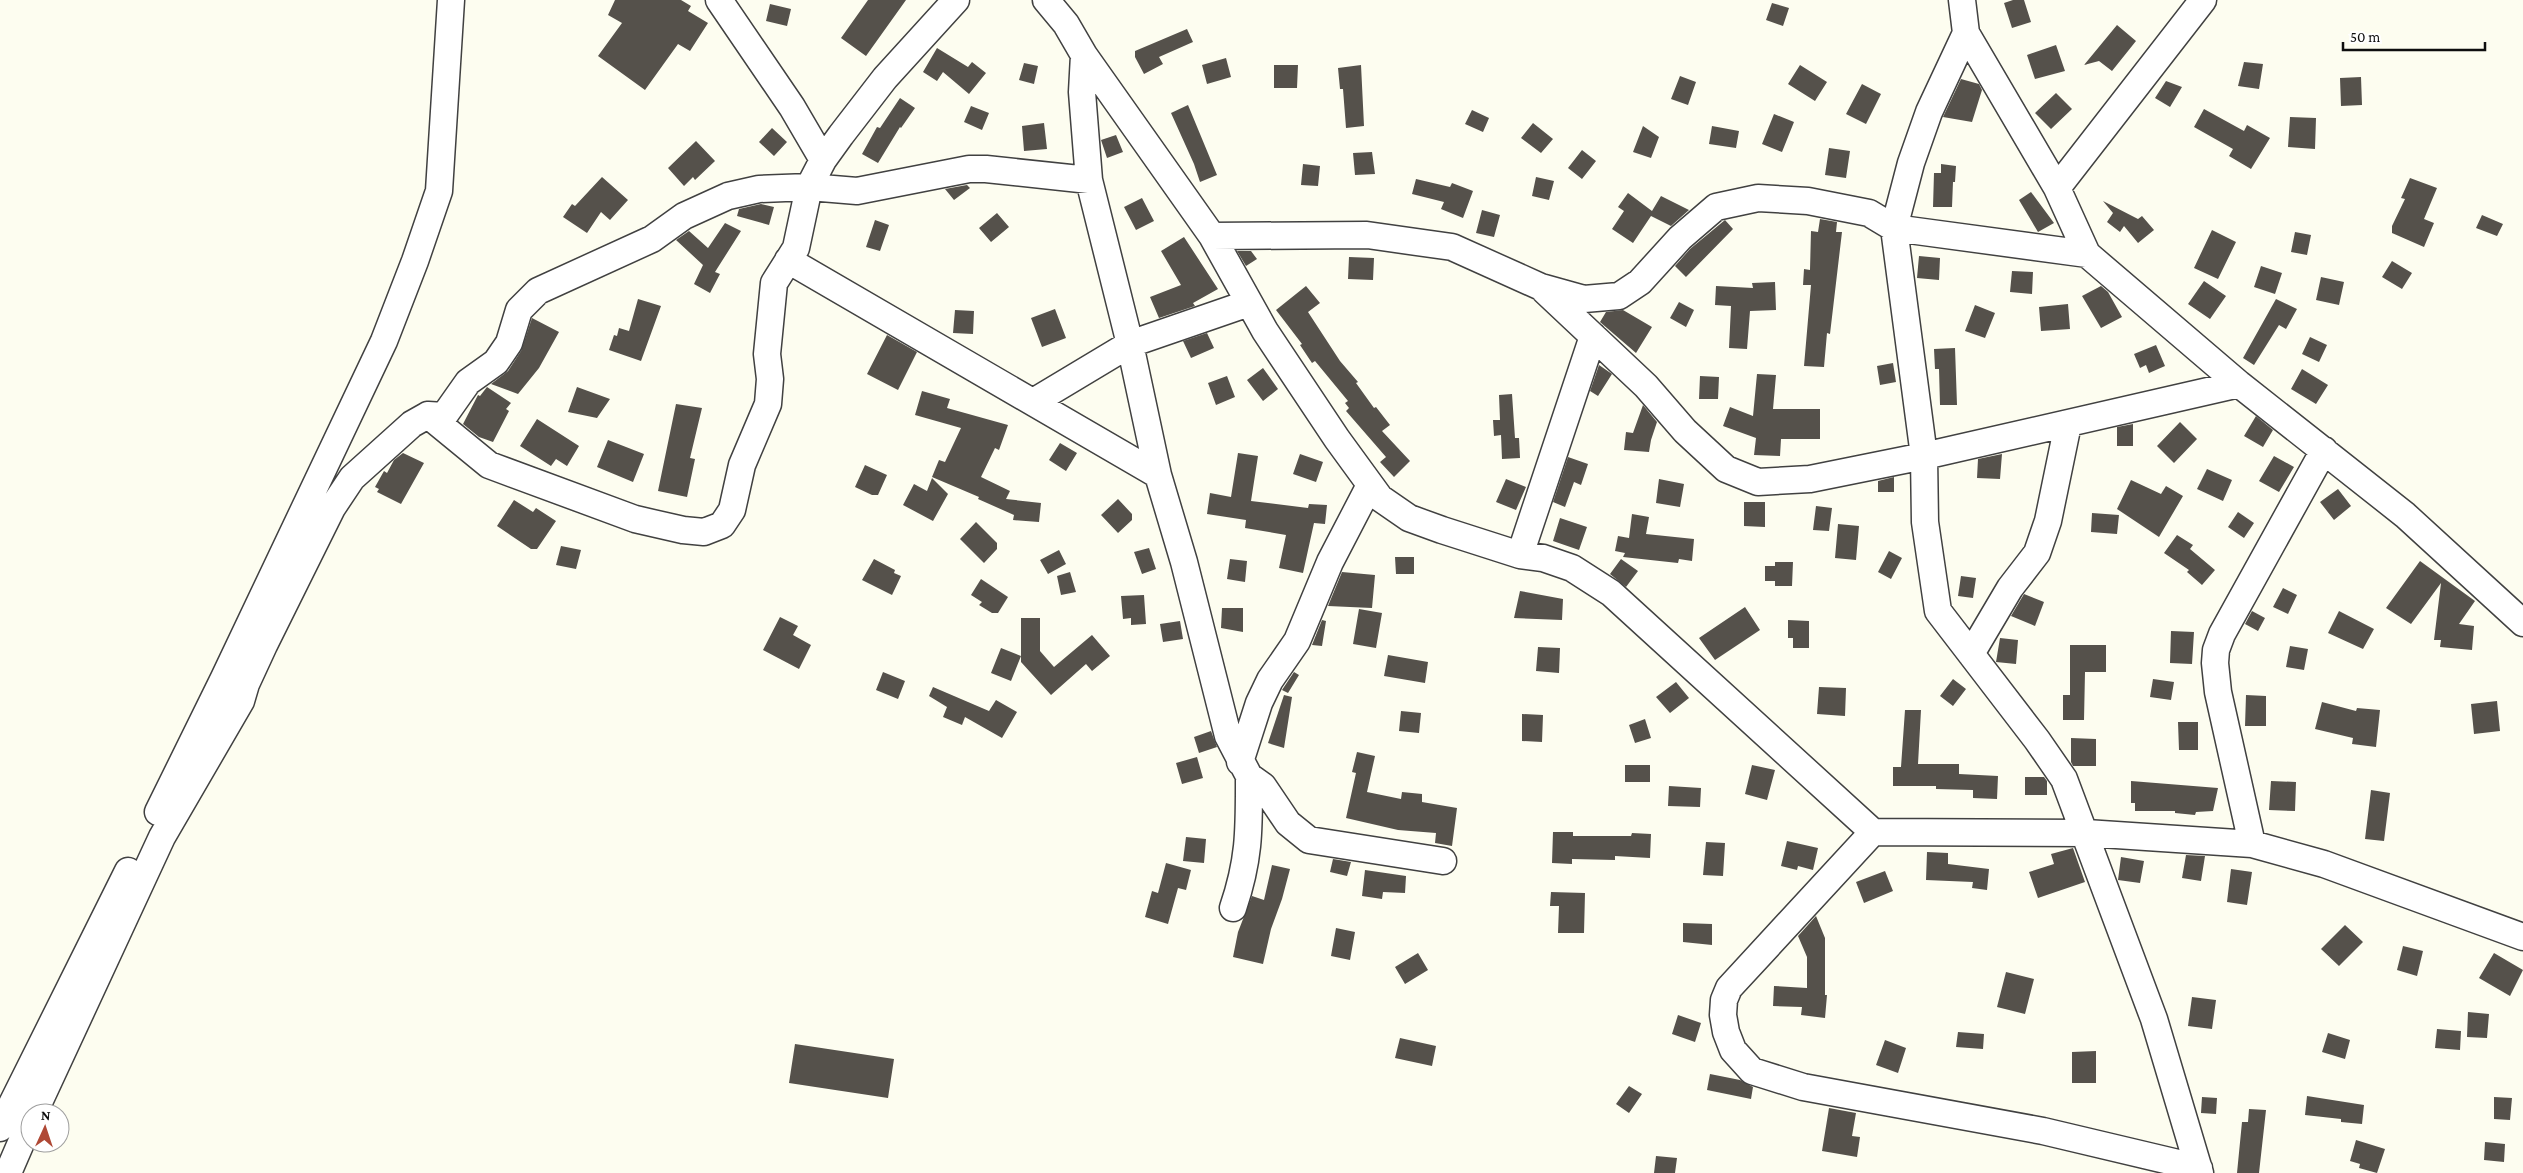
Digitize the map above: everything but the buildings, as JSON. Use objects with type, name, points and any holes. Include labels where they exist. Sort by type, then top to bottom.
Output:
[{"type":"street","points":[[0,1128],[224,678],[384,341],[439,191],[451,0]]},
{"type":"street","points":[[428,415],[489,465],[635,518],[683,530],[704,532],[722,525],[732,510],[742,465],[768,404],[770,379],[767,354],[774,283],[796,248],[809,187],[823,160],[885,78],[956,0]]},
{"type":"street","points":[[1046,0],[1066,24],[1084,55],[1212,236],[1265,331],[1380,498],[1409,518],[1520,555],[1543,558],[1572,568],[1612,593],[1873,832],[2086,833],[2252,844],[2324,864],[2523,937]]},
{"type":"street","points":[[1962,0],[1966,34],[2057,188],[2086,254],[2239,384],[2405,515],[2523,623]]},
{"type":"street","points":[[2057,188],[2204,0]]},
{"type":"street","points":[[725,3],[792,107],[823,160]]},
{"type":"street","points":[[1966,34],[1930,112],[1911,163],[1894,228],[1924,456],[1925,522],[1938,611],[2064,779],[2086,833],[2154,1019],[2200,1170]]},
{"type":"street","points":[[1084,55],[1082,92],[1089,180],[1130,344],[1158,474],[1228,736],[1244,769],[1262,786],[1288,823],[1309,840],[1443,861]]},
{"type":"street","points":[[39,1103],[162,837],[241,701],[252,672],[332,508],[352,478],[412,424],[428,415],[444,416],[468,382],[496,362],[509,343],[518,310],[538,291],[652,238],[684,216],[728,196],[759,189],[809,187],[857,191],[978,169],[1089,180]]},
{"type":"street","points":[[1212,236],[1367,235],[1452,247],[1541,287],[1584,299],[1619,296],[1640,282],[1680,238],[1716,207],[1758,198],[1808,201],[1869,213],[1894,228],[2086,254]]},
{"type":"street","points":[[788,260],[928,343],[1035,401],[1158,474]]},
{"type":"street","points":[[1541,287],[1646,386],[1685,431],[1726,469],[1758,482],[1810,479],[1924,456],[2239,384]]},
{"type":"street","points":[[1035,401],[1130,344],[1249,303]]},
{"type":"street","points":[[1520,555],[1593,336]]},
{"type":"street","points":[[1971,654],[2010,588],[2037,553],[2050,511],[2068,424]]},
{"type":"street","points":[[2252,844],[2218,692],[2215,663],[2216,650],[2222,634],[2324,450]]},
{"type":"street","points":[[1233,908],[1244,876],[1250,841],[1244,769],[1258,703],[1270,680],[1297,641],[1330,562],[1370,485]]},
{"type":"street","points":[[224,678],[252,672]]},
{"type":"street","points":[[1873,832],[1729,988],[1724,1000],[1723,1015],[1726,1032],[1734,1050],[1752,1071],[1803,1087],[2043,1131],[2200,1170]]},
{"type":"street","points":[[8,1173],[20,1145]]}]
